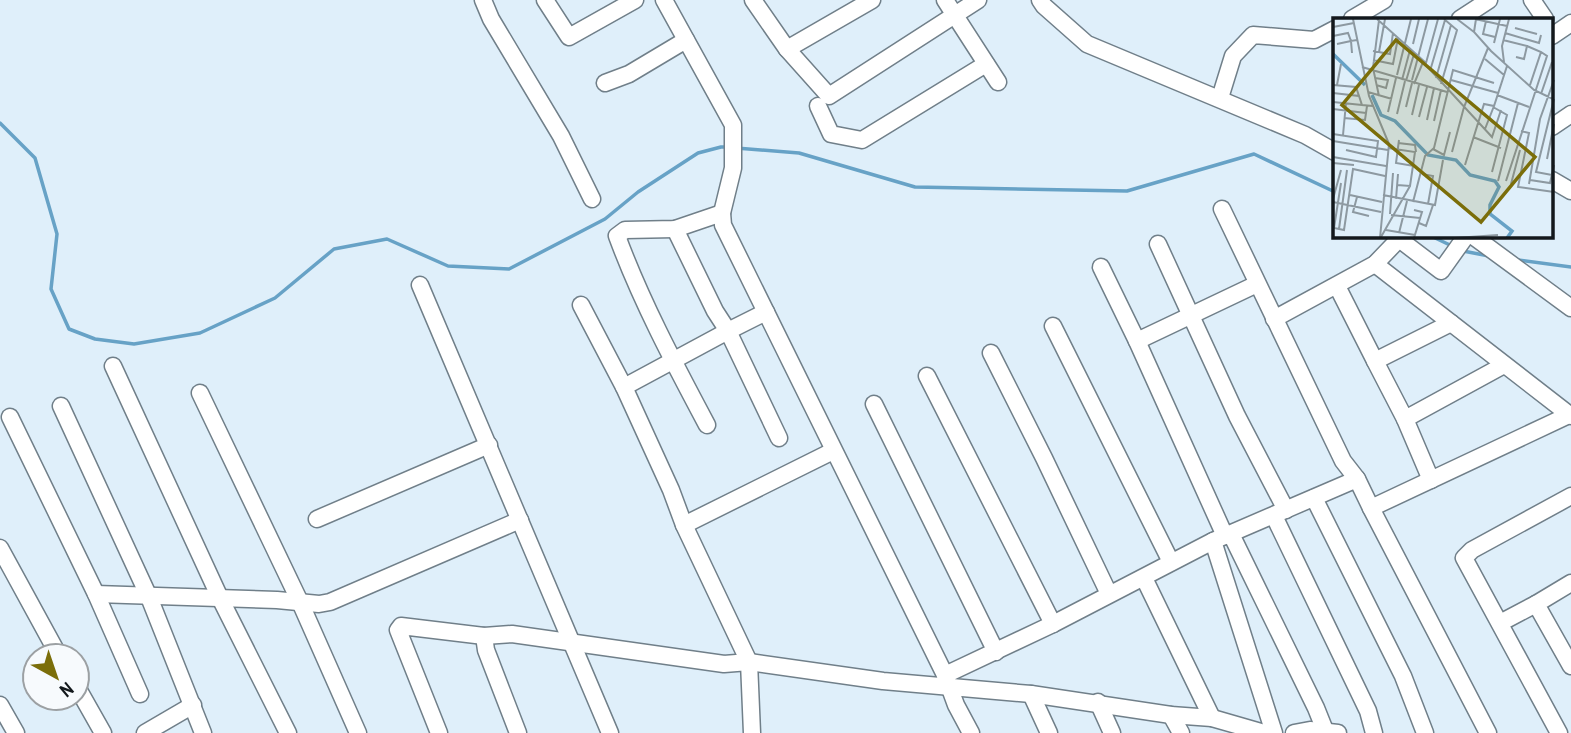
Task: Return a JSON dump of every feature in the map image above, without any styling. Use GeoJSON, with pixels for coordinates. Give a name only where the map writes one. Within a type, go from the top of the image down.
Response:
{"type":"FeatureCollection","features":[{"type":"Feature","properties":{"kind":"street"},"geometry":{"type":"LineString","coordinates":[[545,0],[569,37],[635,0]]}},
{"type":"Feature","properties":{"kind":"street"},"geometry":{"type":"LineString","coordinates":[[664,0],[733,125],[733,168],[722,213],[723,225],[971,733]]}},
{"type":"Feature","properties":{"kind":"street"},"geometry":{"type":"LineString","coordinates":[[788,49],[872,0]]}},
{"type":"Feature","properties":{"kind":"street"},"geometry":{"type":"LineString","coordinates":[[945,0],[998,82]]}},
{"type":"Feature","properties":{"kind":"street"},"geometry":{"type":"LineString","coordinates":[[755,1],[788,49],[829,96],[978,0]]}},
{"type":"Feature","properties":{"kind":"street"},"geometry":{"type":"LineString","coordinates":[[1040,0],[1087,44],[1220,98],[1305,135],[1333,151]]}},
{"type":"Feature","properties":{"kind":"street"},"geometry":{"type":"LineString","coordinates":[[1354,18],[1384,0]]}},
{"type":"Feature","properties":{"kind":"street"},"geometry":{"type":"LineString","coordinates":[[1462,18],[1489,0]]}},
{"type":"Feature","properties":{"kind":"street"},"geometry":{"type":"LineString","coordinates":[[1532,0],[1544,18]]}},
{"type":"Feature","properties":{"kind":"street"},"geometry":{"type":"LineString","coordinates":[[488,2],[491,19],[561,136],[592,199]]}},
{"type":"Feature","properties":{"kind":"street"},"geometry":{"type":"LineString","coordinates":[[1554,32],[1571,23]]}},
{"type":"Feature","properties":{"kind":"street"},"geometry":{"type":"LineString","coordinates":[[1220,98],[1233,56],[1253,35],[1314,40],[1333,30]]}},
{"type":"Feature","properties":{"kind":"street"},"geometry":{"type":"LineString","coordinates":[[605,83],[629,74],[686,40]]}},
{"type":"Feature","properties":{"kind":"street"},"geometry":{"type":"LineString","coordinates":[[818,106],[831,134],[862,140],[986,64]]}},
{"type":"Feature","properties":{"kind":"street"},"geometry":{"type":"LineString","coordinates":[[1554,126],[1571,114]]}},
{"type":"Feature","properties":{"kind":"street"},"geometry":{"type":"LineString","coordinates":[[1554,181],[1571,191]]}},
{"type":"Feature","properties":{"kind":"street"},"geometry":{"type":"LineString","coordinates":[[1222,209],[1343,461],[1357,479],[1488,733]]}},
{"type":"Feature","properties":{"kind":"street"},"geometry":{"type":"LineString","coordinates":[[707,425],[628,266],[617,236],[625,230],[675,229],[722,213]]}},
{"type":"Feature","properties":{"kind":"street"},"geometry":{"type":"LineString","coordinates":[[675,229],[779,438]]}},
{"type":"Feature","properties":{"kind":"street"},"geometry":{"type":"LineString","coordinates":[[1274,319],[1375,264],[1400,238],[1441,271],[1467,238],[1491,250],[1571,308]]}},
{"type":"Feature","properties":{"kind":"street"},"geometry":{"type":"LineString","coordinates":[[1158,244],[1368,711],[1374,733]]}},
{"type":"Feature","properties":{"kind":"street"},"geometry":{"type":"LineString","coordinates":[[1371,508],[1571,415],[1375,264]]}},
{"type":"Feature","properties":{"kind":"street"},"geometry":{"type":"LineString","coordinates":[[1101,267],[1223,537],[1330,733]]}},
{"type":"Feature","properties":{"kind":"street"},"geometry":{"type":"LineString","coordinates":[[1136,341],[1257,284]]}},
{"type":"Feature","properties":{"kind":"street"},"geometry":{"type":"LineString","coordinates":[[421,285],[610,733]]}},
{"type":"Feature","properties":{"kind":"street"},"geometry":{"type":"LineString","coordinates":[[1337,286],[1405,419],[1432,480]]}},
{"type":"Feature","properties":{"kind":"street"},"geometry":{"type":"LineString","coordinates":[[582,305],[624,387],[684,525],[749,663],[752,733]]}},
{"type":"Feature","properties":{"kind":"street"},"geometry":{"type":"LineString","coordinates":[[624,387],[766,312]]}},
{"type":"Feature","properties":{"kind":"street"},"geometry":{"type":"LineString","coordinates":[[1375,361],[1451,323]]}},
{"type":"Feature","properties":{"kind":"street"},"geometry":{"type":"LineString","coordinates":[[1052,326],[1171,562]]}},
{"type":"Feature","properties":{"kind":"street"},"geometry":{"type":"LineString","coordinates":[[991,353],[1109,594]]}},
{"type":"Feature","properties":{"kind":"street"},"geometry":{"type":"LineString","coordinates":[[1405,419],[1504,365]]}},
{"type":"Feature","properties":{"kind":"street"},"geometry":{"type":"LineString","coordinates":[[113,366],[220,598],[288,733]]}},
{"type":"Feature","properties":{"kind":"street"},"geometry":{"type":"LineString","coordinates":[[927,376],[1053,624]]}},
{"type":"Feature","properties":{"kind":"street"},"geometry":{"type":"LineString","coordinates":[[200,393],[300,603],[358,733]]}},
{"type":"Feature","properties":{"kind":"street"},"geometry":{"type":"LineString","coordinates":[[874,404],[996,652]]}},
{"type":"Feature","properties":{"kind":"street"},"geometry":{"type":"LineString","coordinates":[[61,405],[149,597],[203,733]]}},
{"type":"Feature","properties":{"kind":"street"},"geometry":{"type":"LineString","coordinates":[[10,417],[141,694]]}},
{"type":"Feature","properties":{"kind":"street"},"geometry":{"type":"LineString","coordinates":[[317,520],[489,445]]}},
{"type":"Feature","properties":{"kind":"street"},"geometry":{"type":"LineString","coordinates":[[684,525],[834,452]]}},
{"type":"Feature","properties":{"kind":"street"},"geometry":{"type":"LineString","coordinates":[[947,681],[996,652],[1171,562],[1357,479]]}},
{"type":"Feature","properties":{"kind":"street"},"geometry":{"type":"LineString","coordinates":[[1559,733],[1464,558],[1472,550],[1571,496]]}},
{"type":"Feature","properties":{"kind":"street"},"geometry":{"type":"LineString","coordinates":[[1314,498],[1403,676],[1425,733]]}},
{"type":"Feature","properties":{"kind":"street"},"geometry":{"type":"LineString","coordinates":[[96,594],[330,602],[520,520]]}},
{"type":"Feature","properties":{"kind":"street"},"geometry":{"type":"LineString","coordinates":[[1223,537],[1274,733]]}},
{"type":"Feature","properties":{"kind":"street"},"geometry":{"type":"LineString","coordinates":[[0,548],[51,642]]}},
{"type":"Feature","properties":{"kind":"street"},"geometry":{"type":"LineString","coordinates":[[1144,578],[1212,718]]}},
{"type":"Feature","properties":{"kind":"street"},"geometry":{"type":"LineString","coordinates":[[1500,623],[1571,583]]}},
{"type":"Feature","properties":{"kind":"street"},"geometry":{"type":"LineString","coordinates":[[1536,604],[1571,667]]}},
{"type":"Feature","properties":{"kind":"street"},"geometry":{"type":"LineString","coordinates":[[439,733],[398,630],[401,626],[484,636],[512,634],[724,664],[749,663],[883,681],[947,681],[1171,715],[1212,718],[1264,733]]}},
{"type":"Feature","properties":{"kind":"street"},"geometry":{"type":"LineString","coordinates":[[484,636],[486,650],[518,733]]}},
{"type":"Feature","properties":{"kind":"street"},"geometry":{"type":"LineString","coordinates":[[1031,694],[1049,733]]}},
{"type":"Feature","properties":{"kind":"street"},"geometry":{"type":"LineString","coordinates":[[1098,702],[1112,733]]}},
{"type":"Feature","properties":{"kind":"street"},"geometry":{"type":"LineString","coordinates":[[0,705],[16,733]]}},
{"type":"Feature","properties":{"kind":"street"},"geometry":{"type":"LineString","coordinates":[[145,733],[193,705]]}},
{"type":"Feature","properties":{"kind":"street"},"geometry":{"type":"LineString","coordinates":[[91,712],[103,733]]}},
{"type":"Feature","properties":{"kind":"street"},"geometry":{"type":"LineString","coordinates":[[1171,715],[1181,733]]}},
{"type":"Feature","properties":{"kind":"street"},"geometry":{"type":"LineString","coordinates":[[1294,733],[1310,730],[1330,733]]}},
{"type":"Feature","properties":{"kind":"waterway"},"geometry":{"type":"LineString","coordinates":[[0,123],[35,158],[57,234],[51,289],[69,329],[95,339],[134,344],[200,333],[275,298],[334,249],[387,239],[448,266],[509,269],[605,219],[638,192],[698,153],[728,147]]}},
{"type":"Feature","properties":{"kind":"waterway"},"geometry":{"type":"LineString","coordinates":[[736,148],[799,153],[915,187],[1127,191],[1254,154],[1333,191]]}},
{"type":"Feature","properties":{"kind":"waterway"},"geometry":{"type":"LineString","coordinates":[[1435,238],[1452,246]]}},
{"type":"Feature","properties":{"kind":"waterway"},"geometry":{"type":"LineString","coordinates":[[1463,251],[1489,256]]}},
{"type":"Feature","properties":{"kind":"waterway"},"geometry":{"type":"LineString","coordinates":[[1518,260],[1571,267]]}}]}
